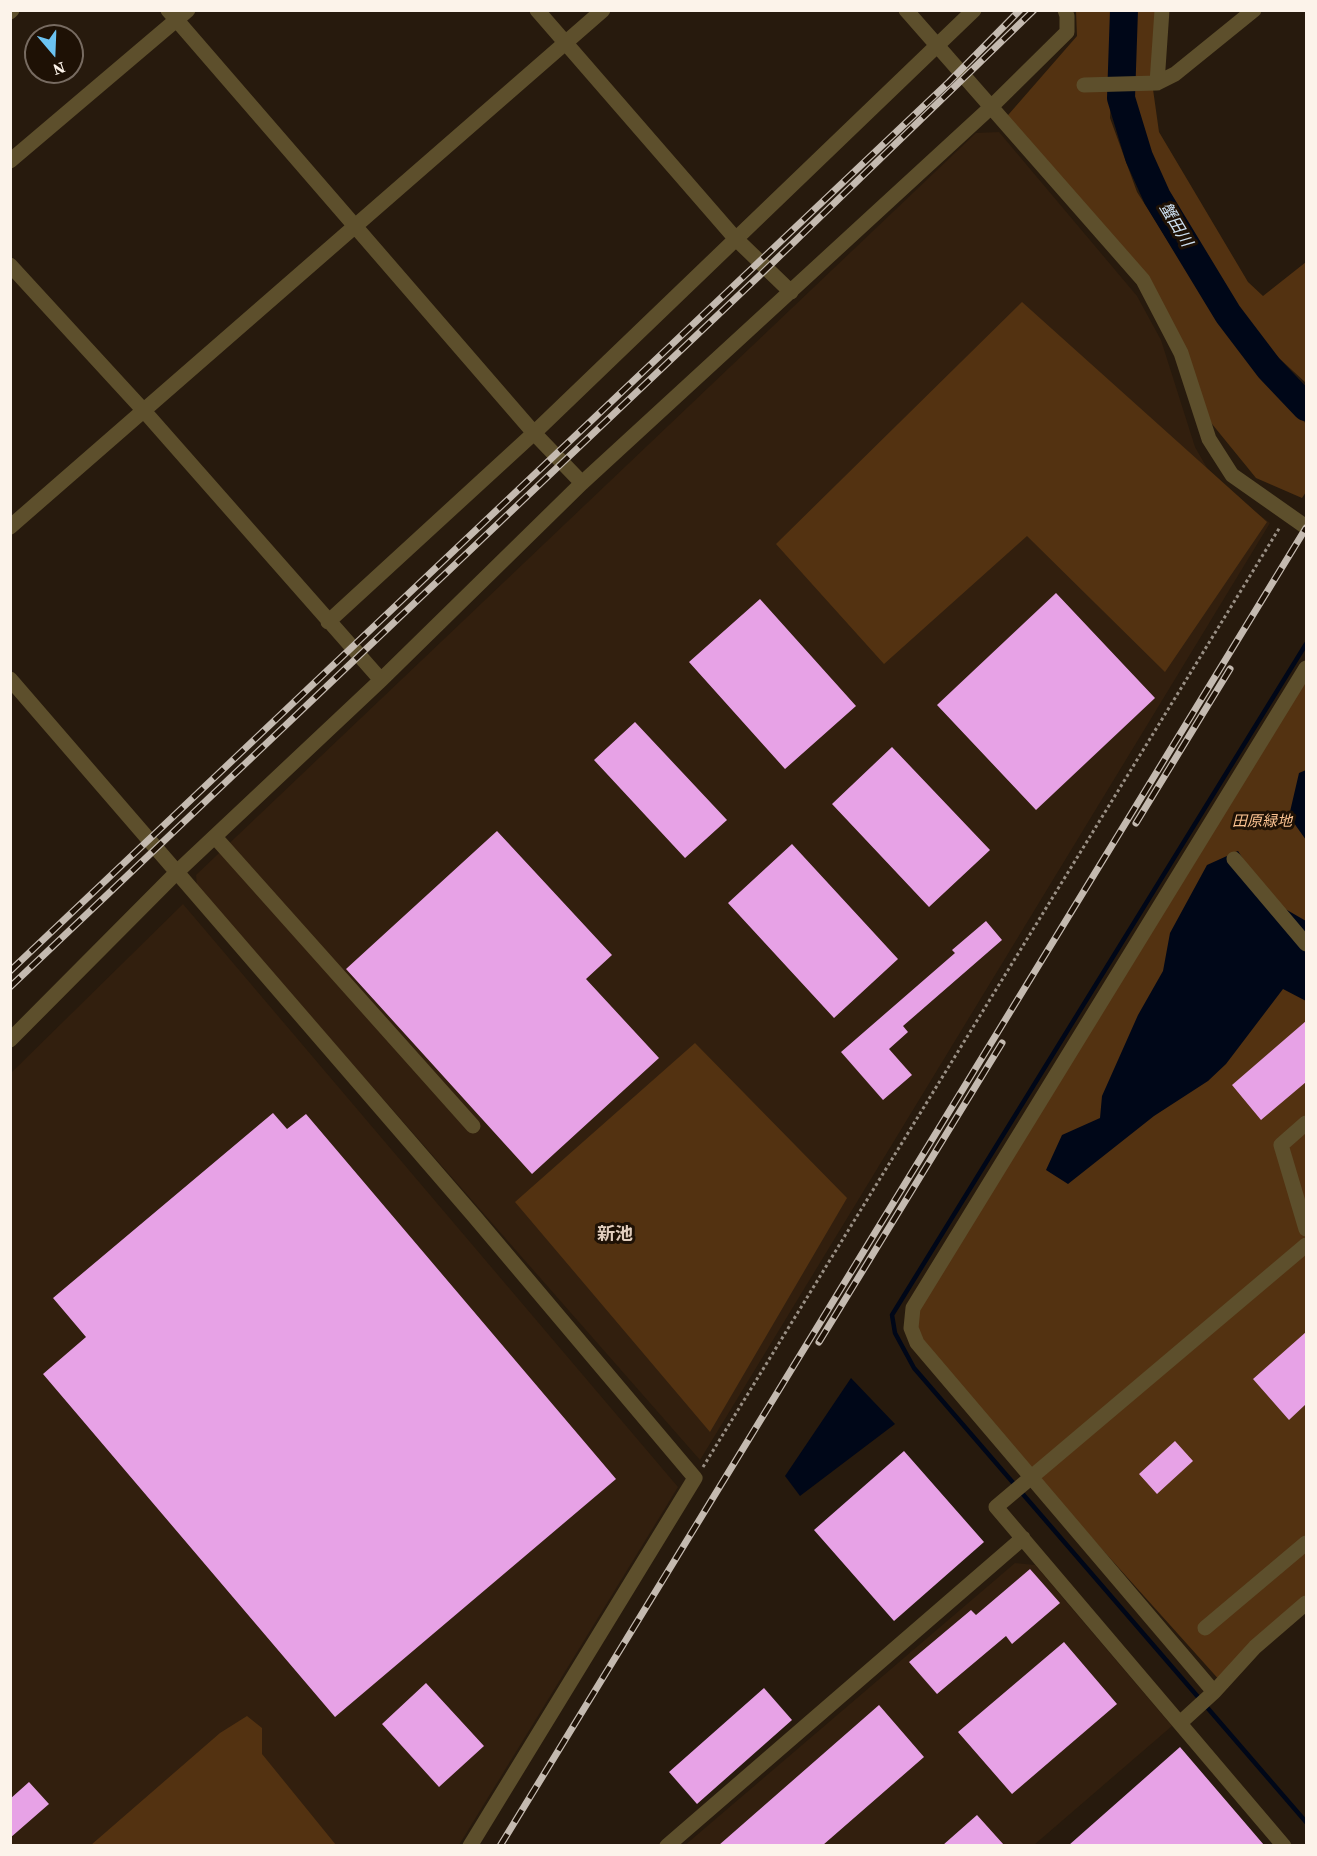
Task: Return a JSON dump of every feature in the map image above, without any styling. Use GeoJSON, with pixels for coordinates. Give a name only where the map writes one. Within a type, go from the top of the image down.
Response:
{"type":"FeatureCollection","features":[{"type":"Feature","properties":{"kind":"street"},"geometry":{"type":"LineString","coordinates":[[10,161],[171,16],[188,10]]}},
{"type":"Feature","properties":{"kind":"street"},"geometry":{"type":"LineString","coordinates":[[537,10],[735,238],[790,292]]}},
{"type":"Feature","properties":{"kind":"street"},"geometry":{"type":"LineString","coordinates":[[10,527],[356,229],[603,10]]}},
{"type":"Feature","properties":{"kind":"street"},"geometry":{"type":"LineString","coordinates":[[906,10],[1143,280],[1181,353],[1209,439],[1232,475],[1306,527]]}},
{"type":"Feature","properties":{"kind":"street"},"geometry":{"type":"LineString","coordinates":[[328,622],[534,433],[735,238],[938,48],[974,10]]}},
{"type":"Feature","properties":{"kind":"street"},"geometry":{"type":"LineString","coordinates":[[10,1041],[178,871],[381,680],[582,483],[990,108],[1067,32],[1068,16],[1065,10]]}},
{"type":"Feature","properties":{"kind":"street"},"geometry":{"type":"LineString","coordinates":[[1153,84],[1162,10]]}},
{"type":"Feature","properties":{"kind":"street"},"geometry":{"type":"LineString","coordinates":[[1084,85],[1153,84],[1175,74],[1254,10]]}},
{"type":"Feature","properties":{"kind":"street"},"geometry":{"type":"LineString","coordinates":[[171,16],[534,433],[582,483]]}},
{"type":"Feature","properties":{"kind":"street"},"geometry":{"type":"LineString","coordinates":[[10,265],[145,412],[381,680]]}},
{"type":"Feature","properties":{"kind":"street"},"geometry":{"type":"LineString","coordinates":[[1214,1692],[917,1343],[911,1328],[913,1308],[1306,668]]}},
{"type":"Feature","properties":{"kind":"street"},"geometry":{"type":"LineString","coordinates":[[10,679],[178,871],[694,1478],[470,1845]]}},
{"type":"Feature","properties":{"kind":"street"},"geometry":{"type":"LineString","coordinates":[[215,837],[473,1126]]}},
{"type":"Feature","properties":{"kind":"street"},"geometry":{"type":"LineString","coordinates":[[1234,859],[1306,944]]}},
{"type":"Feature","properties":{"kind":"street"},"geometry":{"type":"LineString","coordinates":[[1306,1123],[1281,1145],[1306,1229]]}},
{"type":"Feature","properties":{"kind":"street"},"geometry":{"type":"LineString","coordinates":[[1284,1845],[996,1507],[1306,1245]]}},
{"type":"Feature","properties":{"kind":"street"},"geometry":{"type":"LineString","coordinates":[[667,1845],[1023,1538]]}},
{"type":"Feature","properties":{"kind":"street"},"geometry":{"type":"LineString","coordinates":[[1205,1628],[1306,1543]]}},
{"type":"Feature","properties":{"kind":"street"},"geometry":{"type":"LineString","coordinates":[[1180,1723],[1214,1692],[1256,1647],[1306,1603]]}},
{"type":"Feature","properties":{"kind":"path"},"geometry":{"type":"LineString","coordinates":[[694,1478],[712,1455],[1287,514]]}},
{"type":"Feature","properties":{"kind":"shaded area"},"geometry":{"type":"Polygon","coordinates":[[[999,132],[1137,296],[1161,340],[1195,447],[1214,480],[1270,523],[700,1460],[197,887],[196,875],[976,133],[999,132]]]}},
{"type":"Feature","properties":{"kind":"shaded area"},"geometry":{"type":"Polygon","coordinates":[[[183,904],[678,1487],[459,1845],[11,1846],[11,1073],[183,904]]]}},
{"type":"Feature","properties":{"kind":"shaded area"},"geometry":{"type":"Polygon","coordinates":[[[1015,1563],[1035,1565],[1172,1726],[1034,1845],[684,1846],[1015,1563]]]}},
{"type":"Feature","properties":{"kind":"green space"},"geometry":{"type":"Polygon","coordinates":[[[1076,11],[1114,11],[1110,118],[1137,192],[1222,326],[1306,424],[1306,492],[1302,498],[1256,478],[1199,408],[1150,292],[1002,122],[1077,36],[1076,11]]]}},
{"type":"Feature","properties":{"kind":"green space"},"geometry":{"type":"Polygon","coordinates":[[[1133,11],[1156,11],[1151,75],[1159,132],[1248,282],[1263,296],[1306,262],[1306,383],[1254,335],[1163,191],[1136,124],[1130,85],[1133,11]]]}},
{"type":"Feature","properties":{"kind":"green space"},"geometry":{"type":"Polygon","coordinates":[[[1022,302],[1267,522],[1165,672],[1027,536],[884,664],[776,544],[1022,302]]]}},
{"type":"Feature","properties":{"kind":"green space","name":"田原緑地"},"geometry":{"type":"Polygon","coordinates":[[[1306,668],[1306,1609],[1222,1683],[917,1343],[912,1320],[1306,668]]]}},
{"type":"Feature","properties":{"kind":"green space"},"geometry":{"type":"Polygon","coordinates":[[[695,1043],[847,1198],[710,1432],[515,1202],[695,1043]]]}},
{"type":"Feature","properties":{"kind":"green space"},"geometry":{"type":"Polygon","coordinates":[[[247,1716],[262,1728],[262,1754],[336,1845],[91,1845],[220,1733],[247,1716]]]}},
{"type":"Feature","properties":{"kind":"water"},"geometry":{"type":"Polygon","coordinates":[[[1306,770],[1306,840],[1289,816],[1299,773],[1306,770]]]}},
{"type":"Feature","properties":{"kind":"water"},"geometry":{"type":"Polygon","coordinates":[[[1238,851],[1268,899],[1306,921],[1306,1001],[1283,989],[1226,1064],[1208,1081],[1154,1116],[1068,1184],[1046,1170],[1062,1135],[1100,1118],[1102,1096],[1138,1015],[1163,971],[1170,933],[1207,865],[1238,851]]]}},
{"type":"Feature","properties":{"kind":"water"},"geometry":{"type":"Polygon","coordinates":[[[851,1378],[895,1424],[800,1496],[785,1476],[851,1378]]]}},
{"type":"Feature","properties":{"kind":"building"},"geometry":{"type":"Polygon","coordinates":[[[1056,593],[1155,698],[1036,810],[937,705],[1056,593]]]}},
{"type":"Feature","properties":{"kind":"building"},"geometry":{"type":"Polygon","coordinates":[[[760,599],[856,706],[785,769],[689,662],[760,599]]]}},
{"type":"Feature","properties":{"kind":"building"},"geometry":{"type":"Polygon","coordinates":[[[635,722],[727,820],[685,858],[594,760],[635,722]]]}},
{"type":"Feature","properties":{"kind":"building"},"geometry":{"type":"Polygon","coordinates":[[[892,747],[990,850],[929,907],[832,804],[892,747]]]}},
{"type":"Feature","properties":{"kind":"building"},"geometry":{"type":"Polygon","coordinates":[[[497,831],[612,955],[586,979],[659,1058],[532,1174],[346,969],[497,831]]]}},
{"type":"Feature","properties":{"kind":"building"},"geometry":{"type":"Polygon","coordinates":[[[792,844],[898,959],[834,1018],[728,903],[792,844]]]}},
{"type":"Feature","properties":{"kind":"building"},"geometry":{"type":"Polygon","coordinates":[[[986,921],[1002,940],[903,1026],[908,1032],[889,1049],[912,1075],[883,1100],[841,1052],[955,953],[952,950],[986,921]]]}},
{"type":"Feature","properties":{"kind":"building"},"geometry":{"type":"Polygon","coordinates":[[[1306,1021],[1306,1082],[1261,1120],[1232,1085],[1306,1021]]]}},
{"type":"Feature","properties":{"kind":"building"},"geometry":{"type":"Polygon","coordinates":[[[273,1113],[287,1129],[306,1114],[616,1479],[335,1717],[43,1374],[86,1337],[53,1298],[273,1113]]]}},
{"type":"Feature","properties":{"kind":"building"},"geometry":{"type":"Polygon","coordinates":[[[1306,1332],[1306,1404],[1289,1420],[1253,1379],[1306,1332]]]}},
{"type":"Feature","properties":{"kind":"building"},"geometry":{"type":"Polygon","coordinates":[[[1175,1441],[1193,1461],[1157,1494],[1139,1474],[1175,1441]]]}},
{"type":"Feature","properties":{"kind":"building"},"geometry":{"type":"Polygon","coordinates":[[[904,1451],[984,1542],[894,1621],[814,1530],[904,1451]]]}},
{"type":"Feature","properties":{"kind":"building"},"geometry":{"type":"Polygon","coordinates":[[[1030,1569],[1060,1603],[1012,1644],[1006,1636],[937,1694],[909,1662],[971,1610],[976,1615],[1030,1569]]]}},
{"type":"Feature","properties":{"kind":"building"},"geometry":{"type":"Polygon","coordinates":[[[1064,1642],[1117,1704],[1012,1794],[958,1732],[1064,1642]]]}},
{"type":"Feature","properties":{"kind":"building"},"geometry":{"type":"Polygon","coordinates":[[[426,1683],[484,1746],[439,1787],[382,1724],[426,1683]]]}},
{"type":"Feature","properties":{"kind":"building"},"geometry":{"type":"Polygon","coordinates":[[[764,1688],[792,1720],[697,1804],[669,1772],[764,1688]]]}},
{"type":"Feature","properties":{"kind":"building"},"geometry":{"type":"Polygon","coordinates":[[[879,1705],[924,1757],[823,1845],[719,1845],[879,1705]]]}},
{"type":"Feature","properties":{"kind":"building"},"geometry":{"type":"Polygon","coordinates":[[[1180,1747],[1264,1845],[1069,1845],[1180,1747]]]}},
{"type":"Feature","properties":{"kind":"building"},"geometry":{"type":"Polygon","coordinates":[[[29,1782],[49,1804],[10,1838],[10,1799],[29,1782]]]}},
{"type":"Feature","properties":{"kind":"building"},"geometry":{"type":"Polygon","coordinates":[[[977,1815],[1004,1845],[943,1845],[977,1815]]]}},
{"type":"Feature","properties":{"kind":"waterway","name":"蟹田川"},"geometry":{"type":"LineString","coordinates":[[1124,10],[1121,98],[1139,157],[1157,197],[1228,314],[1269,368],[1306,407]]}},
{"type":"Feature","properties":{"kind":"waterway"},"geometry":{"type":"LineString","coordinates":[[1306,644],[892,1315],[895,1333],[914,1368],[1306,1822]]}},
{"type":"Feature","properties":{"kind":"railway"},"geometry":{"type":"LineString","coordinates":[[10,971],[949,82],[1020,10]]}},
{"type":"Feature","properties":{"kind":"railway"},"geometry":{"type":"LineString","coordinates":[[10,987],[759,276],[1034,10]]}},
{"type":"Feature","properties":{"kind":"railway"},"geometry":{"type":"LineString","coordinates":[[500,1846],[1306,528]]}},
{"type":"Feature","properties":{"kind":"railway"},"geometry":{"type":"LineString","coordinates":[[1136,823],[1230,669]]}},
{"type":"Feature","properties":{"kind":"railway"},"geometry":{"type":"LineString","coordinates":[[819,1342],[1002,1043]]}},
{"type":"Feature","properties":{"kind":"district","name":"新池"},"geometry":{"type":"Point","coordinates":[615,1235]}}]}
